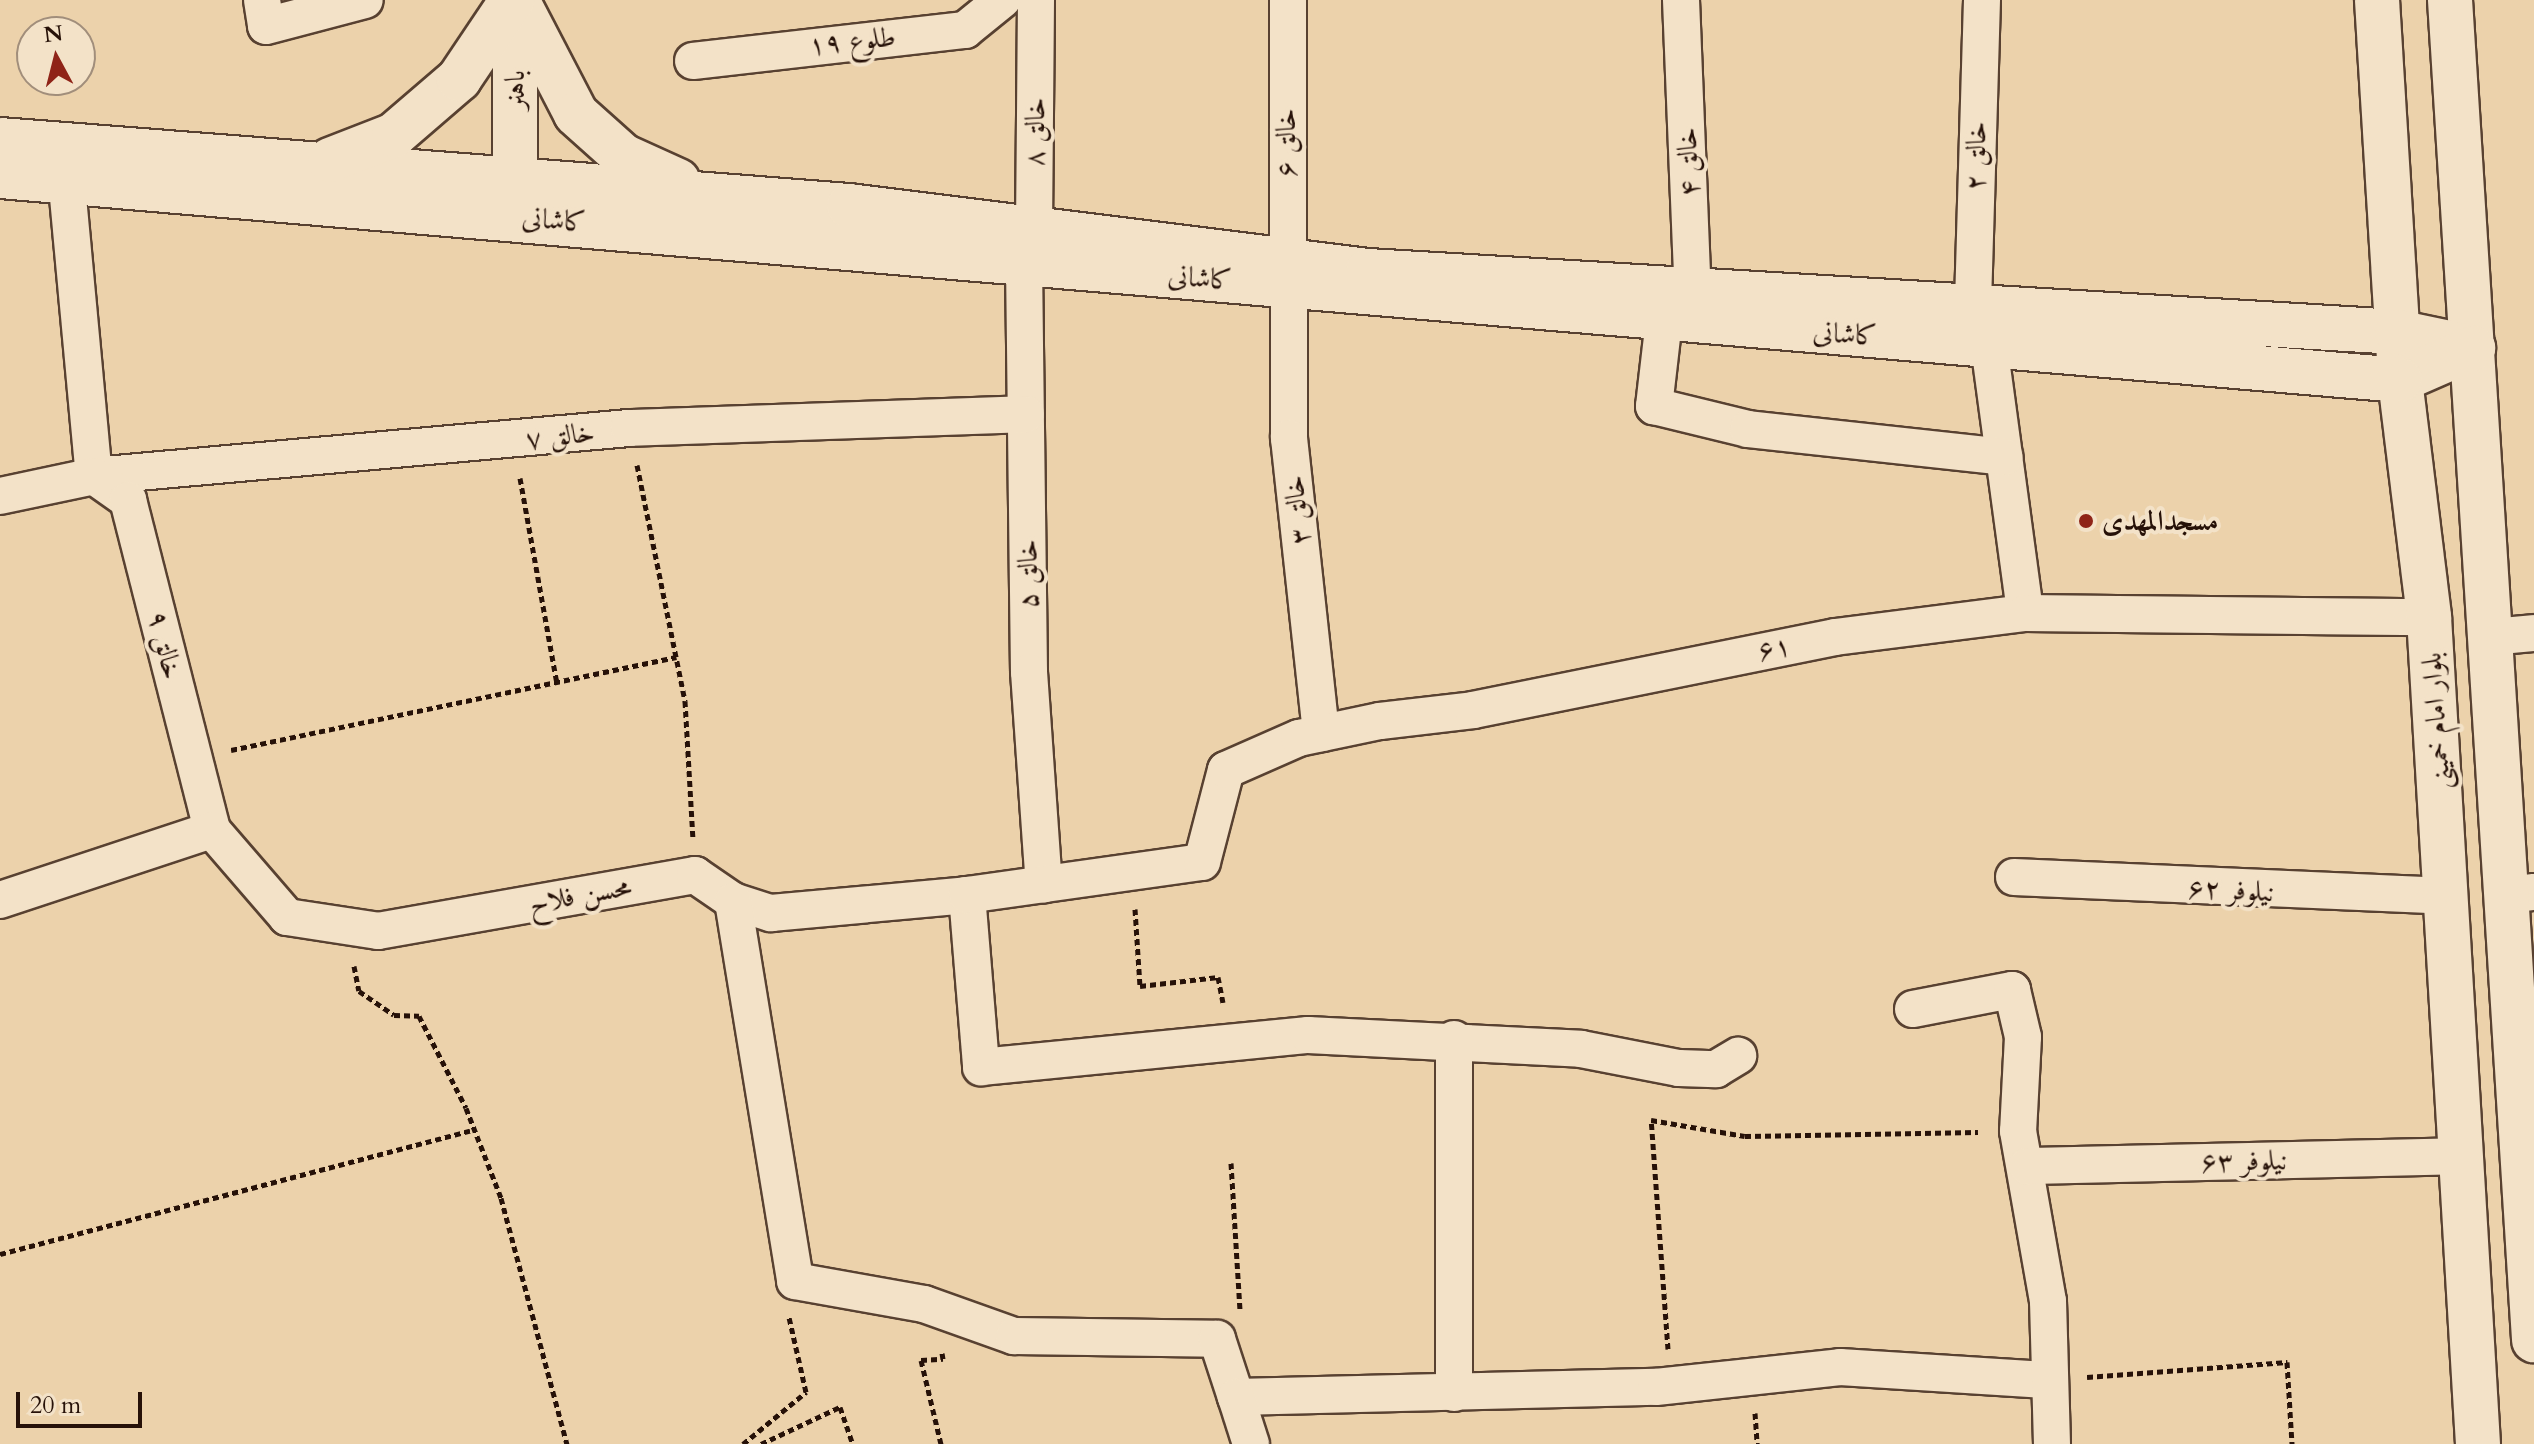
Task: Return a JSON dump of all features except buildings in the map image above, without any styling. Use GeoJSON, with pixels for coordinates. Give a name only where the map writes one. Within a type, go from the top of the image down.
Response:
{"type":"FeatureCollection","features":[{"type":"Feature","properties":{"kind":"street"},"geometry":{"type":"LineString","coordinates":[[264,13],[365,0]]}},
{"type":"Feature","properties":{"kind":"street"},"geometry":{"type":"LineString","coordinates":[[248,195],[394,135],[459,79],[515,0],[576,114],[623,156],[708,195],[752,238]]}},
{"type":"Feature","properties":{"kind":"street","name":"باهنر"},"geometry":{"type":"LineString","coordinates":[[515,0],[515,180]]}},
{"type":"Feature","properties":{"kind":"street","name":"طلوع ۱۹"},"geometry":{"type":"LineString","coordinates":[[693,61],[965,30],[1002,0]]}},
{"type":"Feature","properties":{"kind":"street","name":"خالق ۸"},"geometry":{"type":"LineString","coordinates":[[1029,246],[1036,0]]}},
{"type":"Feature","properties":{"kind":"street","name":"خالق ۶"},"geometry":{"type":"LineString","coordinates":[[1286,274],[1288,0]]}},
{"type":"Feature","properties":{"kind":"street","name":"خالق ۴"},"geometry":{"type":"LineString","coordinates":[[1681,0],[1680,312],[1654,406],[1748,429],[2004,457]]}},
{"type":"Feature","properties":{"kind":"street","name":"خالق ۲"},"geometry":{"type":"LineString","coordinates":[[1982,0],[1981,328],[2004,457],[2025,613]]}},
{"type":"Feature","properties":{"kind":"street","name":"بلوار امام خمینی"},"geometry":{"type":"LineString","coordinates":[[2377,0],[2400,380],[2429,617],[2478,1444]]}},
{"type":"Feature","properties":{"kind":"street"},"geometry":{"type":"LineString","coordinates":[[2450,0],[2491,637],[2521,894],[2534,1340]]}},
{"type":"Feature","properties":{"kind":"street","name":"کاشانی"},"geometry":{"type":"LineString","coordinates":[[0,140],[65,163],[248,195],[752,238],[1029,246]]}},
{"type":"Feature","properties":{"kind":"street"},"geometry":{"type":"LineString","coordinates":[[0,496],[94,476],[65,163]]}},
{"type":"Feature","properties":{"kind":"street","name":"کاشانی"},"geometry":{"type":"LineString","coordinates":[[0,176],[65,163],[320,164],[708,195],[1029,246],[1680,312],[1981,328],[2397,332],[2473,348]]}},
{"type":"Feature","properties":{"kind":"street","name":"خالق ۵"},"geometry":{"type":"LineString","coordinates":[[1029,246],[1026,414],[1029,672],[1044,884]]}},
{"type":"Feature","properties":{"kind":"street","name":"خالق ۳"},"geometry":{"type":"LineString","coordinates":[[1286,274],[1289,438],[1321,733]]}},
{"type":"Feature","properties":{"kind":"street","name":"کاشانی"},"geometry":{"type":"LineString","coordinates":[[1981,328],[2400,380]]}},
{"type":"Feature","properties":{"kind":"street"},"geometry":{"type":"LineString","coordinates":[[2400,380],[2473,348]]}},
{"type":"Feature","properties":{"kind":"street","name":"خالق ۷"},"geometry":{"type":"LineString","coordinates":[[94,476],[513,441],[629,428],[1026,414]]}},
{"type":"Feature","properties":{"kind":"street","name":"خالق ۹"},"geometry":{"type":"LineString","coordinates":[[94,476],[128,500],[212,830]]}},
{"type":"Feature","properties":{"kind":"street","name":"۶۱"},"geometry":{"type":"LineString","coordinates":[[1133,872],[1202,862],[1226,770],[1321,733],[1835,637],[2025,613],[2429,617]]}},
{"type":"Feature","properties":{"kind":"street"},"geometry":{"type":"LineString","coordinates":[[2491,637],[2534,633]]}},
{"type":"Feature","properties":{"kind":"street"},"geometry":{"type":"LineString","coordinates":[[0,900],[212,830]]}},
{"type":"Feature","properties":{"kind":"street","name":"محسن فلاح"},"geometry":{"type":"LineString","coordinates":[[212,830],[287,917],[378,931],[695,875]]}},
{"type":"Feature","properties":{"kind":"street"},"geometry":{"type":"LineString","coordinates":[[695,875],[733,901],[771,913],[967,895],[1133,872]]}},
{"type":"Feature","properties":{"kind":"street","name":"نیلوفر ۶۲"},"geometry":{"type":"LineString","coordinates":[[2014,877],[2447,896]]}},
{"type":"Feature","properties":{"kind":"street"},"geometry":{"type":"LineString","coordinates":[[967,895],[981,1067],[1308,1035],[1454,1039],[1581,1049],[1679,1068],[1716,1069],[1738,1056]]}},
{"type":"Feature","properties":{"kind":"street"},"geometry":{"type":"LineString","coordinates":[[733,901],[795,1281],[939,1311],[1014,1336],[1217,1339],[1251,1444]]}},
{"type":"Feature","properties":{"kind":"street"},"geometry":{"type":"LineString","coordinates":[[1913,1009],[2012,990],[2023,1037],[2018,1131],[2027,1166],[2048,1301],[2046,1380],[2052,1444]]}},
{"type":"Feature","properties":{"kind":"street"},"geometry":{"type":"LineString","coordinates":[[1454,1039],[1454,1393]]}},
{"type":"Feature","properties":{"kind":"street"},"geometry":{"type":"LineString","coordinates":[[2461,1156],[2530,1150]]}},
{"type":"Feature","properties":{"kind":"street","name":"نیلوفر ۶۳"},"geometry":{"type":"LineString","coordinates":[[2027,1166],[2461,1156]]}},
{"type":"Feature","properties":{"kind":"street"},"geometry":{"type":"LineString","coordinates":[[1236,1397],[1670,1386],[1840,1367],[2046,1380]]}},
{"type":"Feature","properties":{"kind":"path"},"geometry":{"type":"LineString","coordinates":[[629,428],[676,657],[695,875]]}},
{"type":"Feature","properties":{"kind":"path"},"geometry":{"type":"LineString","coordinates":[[513,441],[557,683]]}},
{"type":"Feature","properties":{"kind":"path"},"geometry":{"type":"LineString","coordinates":[[193,757],[676,657]]}},
{"type":"Feature","properties":{"kind":"path"},"geometry":{"type":"LineString","coordinates":[[1133,872],[1140,986],[1218,977],[1230,1042]]}},
{"type":"Feature","properties":{"kind":"path"},"geometry":{"type":"LineString","coordinates":[[343,924],[359,991],[394,1015],[419,1016],[501,1198],[567,1444]]}},
{"type":"Feature","properties":{"kind":"path"},"geometry":{"type":"LineString","coordinates":[[1670,1386],[1651,1120],[1745,1136],[2018,1131]]}},
{"type":"Feature","properties":{"kind":"path"},"geometry":{"type":"LineString","coordinates":[[0,1254],[470,1131]]}},
{"type":"Feature","properties":{"kind":"path"},"geometry":{"type":"LineString","coordinates":[[1231,1163],[1241,1319]]}},
{"type":"Feature","properties":{"kind":"path"},"geometry":{"type":"LineString","coordinates":[[743,1444],[806,1392],[788,1313],[795,1281]]}},
{"type":"Feature","properties":{"kind":"path"},"geometry":{"type":"LineString","coordinates":[[939,1311],[943,1359],[921,1360],[941,1444]]}},
{"type":"Feature","properties":{"kind":"path"},"geometry":{"type":"LineString","coordinates":[[2046,1380],[2287,1362],[2292,1444]]}},
{"type":"Feature","properties":{"kind":"path"},"geometry":{"type":"LineString","coordinates":[[761,1444],[840,1407],[853,1444]]}},
{"type":"Feature","properties":{"kind":"place","name":"مسجدالمهدی"},"geometry":{"type":"Point","coordinates":[2086,521]}}]}
